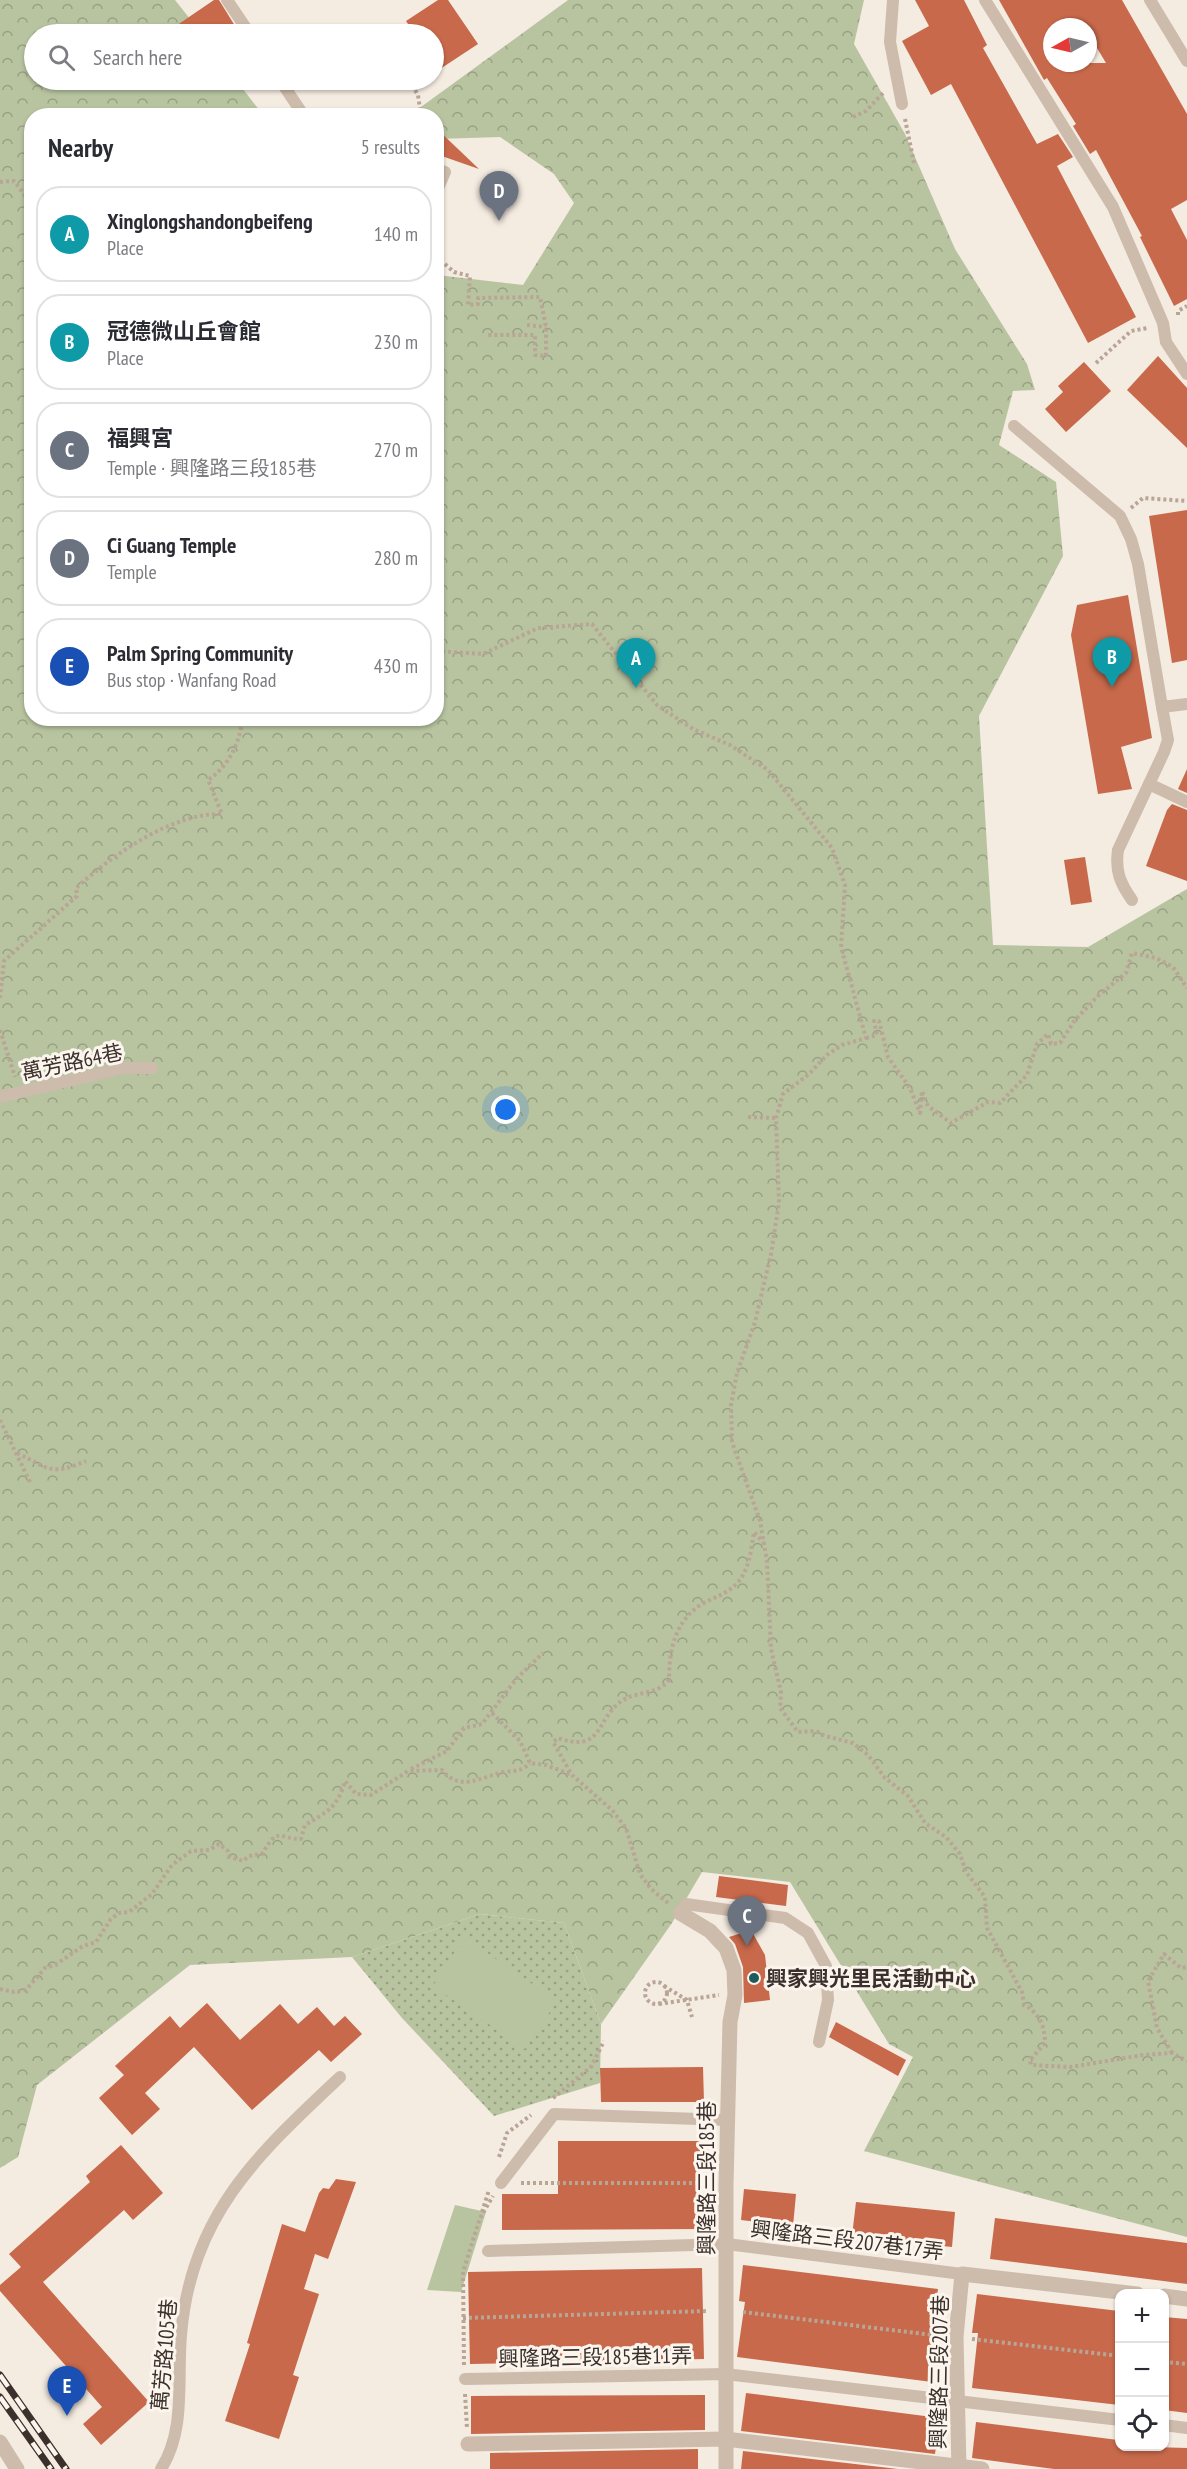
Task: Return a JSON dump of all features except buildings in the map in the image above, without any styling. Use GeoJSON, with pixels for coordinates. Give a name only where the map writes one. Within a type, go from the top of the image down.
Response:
{"type":"FeatureCollection","features":[{"type":"Feature","properties":{"kind":"street","name":"興隆路三段185巷"},"geometry":{"type":"LineString","coordinates":[[680,1913],[710,1931],[726,1948],[734,1970],[735,1995],[730,2022],[728,2120],[726,2469]]}},
{"type":"Feature","properties":{"kind":"street"},"geometry":{"type":"LineString","coordinates":[[962,2274],[1115,2291]]}},
{"type":"Feature","properties":{"kind":"street","name":"興隆路三段207巷"},"geometry":{"type":"LineString","coordinates":[[959,2468],[956,2337],[962,2274]]}},
{"type":"Feature","properties":{"kind":"street"},"geometry":{"type":"LineString","coordinates":[[1169,2297],[1187,2299]]}},
{"type":"Feature","properties":{"kind":"street"},"geometry":{"type":"LineString","coordinates":[[468,2444],[725,2439],[982,2469]]}},
{"type":"Feature","properties":{"kind":"street"},"geometry":{"type":"LineString","coordinates":[[0,2442],[17,2469]]}},
{"type":"Feature","properties":{"kind":"lane"},"geometry":{"type":"LineString","coordinates":[[227,0],[243,24]]}},
{"type":"Feature","properties":{"kind":"lane"},"geometry":{"type":"LineString","coordinates":[[893,0],[890,42],[902,104]]}},
{"type":"Feature","properties":{"kind":"lane"},"geometry":{"type":"LineString","coordinates":[[985,0],[1113,207],[1163,325],[1166,342],[1187,374]]}},
{"type":"Feature","properties":{"kind":"lane"},"geometry":{"type":"LineString","coordinates":[[1150,0],[1187,61]]}},
{"type":"Feature","properties":{"kind":"lane"},"geometry":{"type":"LineString","coordinates":[[287,90],[299,108]]}},
{"type":"Feature","properties":{"kind":"lane"},"geometry":{"type":"LineString","coordinates":[[1014,426],[1120,516],[1131,538],[1138,564],[1168,740],[1118,850],[1116,866],[1120,882],[1132,900]]}},
{"type":"Feature","properties":{"kind":"lane"},"geometry":{"type":"LineString","coordinates":[[1162,708],[1187,704]]}},
{"type":"Feature","properties":{"kind":"lane"},"geometry":{"type":"LineString","coordinates":[[1149,784],[1187,802]]}},
{"type":"Feature","properties":{"kind":"lane","name":"萬芳路64巷"},"geometry":{"type":"LineString","coordinates":[[0,1097],[124,1068],[152,1068]]}},
{"type":"Feature","properties":{"kind":"lane"},"geometry":{"type":"LineString","coordinates":[[680,1913],[686,1904],[784,1918],[808,1933],[826,1966],[828,2000],[819,2042]]}},
{"type":"Feature","properties":{"kind":"lane","name":"萬芳路105巷"},"geometry":{"type":"LineString","coordinates":[[161,2469],[170,2454],[177,2428],[184,2308],[195,2266],[213,2224],[237,2183],[271,2143],[340,2077]]}},
{"type":"Feature","properties":{"kind":"lane"},"geometry":{"type":"LineString","coordinates":[[501,2184],[555,2114],[728,2120]]}},
{"type":"Feature","properties":{"kind":"lane","name":"興隆路三段207巷17弄"},"geometry":{"type":"LineString","coordinates":[[488,2251],[727,2244],[962,2274]]}},
{"type":"Feature","properties":{"kind":"lane","name":"興隆路三段185巷11弄"},"geometry":{"type":"LineString","coordinates":[[465,2379],[725,2374],[1115,2420]]}},
{"type":"Feature","properties":{"kind":"lane"},"geometry":{"type":"LineString","coordinates":[[1169,2426],[1187,2428]]}},
{"type":"Feature","properties":{"kind":"path"},"geometry":{"type":"LineString","coordinates":[[853,117],[873,105],[897,78]]}},
{"type":"Feature","properties":{"kind":"path"},"geometry":{"type":"LineString","coordinates":[[415,90],[420,108]]}},
{"type":"Feature","properties":{"kind":"path"},"geometry":{"type":"LineString","coordinates":[[902,104],[914,163]]}},
{"type":"Feature","properties":{"kind":"path"},"geometry":{"type":"LineString","coordinates":[[0,183],[14,181],[24,194]]}},
{"type":"Feature","properties":{"kind":"path"},"geometry":{"type":"LineString","coordinates":[[444,263],[454,272],[470,276],[468,305],[478,304],[478,298],[540,297],[546,327],[546,356],[535,356],[535,335],[488,335]]}},
{"type":"Feature","properties":{"kind":"path"},"geometry":{"type":"LineString","coordinates":[[1096,363],[1131,331],[1179,324],[1178,311],[1187,306]]}},
{"type":"Feature","properties":{"kind":"path"},"geometry":{"type":"LineString","coordinates":[[527,325],[546,327]]}},
{"type":"Feature","properties":{"kind":"path"},"geometry":{"type":"LineString","coordinates":[[1120,516],[1143,498],[1187,501]]}},
{"type":"Feature","properties":{"kind":"path"},"geometry":{"type":"LineString","coordinates":[[444,652],[483,654],[538,628],[592,624],[657,705],[693,729],[730,745],[768,770],[832,848],[845,885],[841,947],[866,1038]]}},
{"type":"Feature","properties":{"kind":"path"},"geometry":{"type":"LineString","coordinates":[[0,998],[4,961],[77,896],[76,888],[99,867],[141,838],[206,813],[222,813],[208,780],[222,770],[240,738],[242,726]]}},
{"type":"Feature","properties":{"kind":"path"},"geometry":{"type":"LineString","coordinates":[[1172,2053],[1121,2058],[1070,2067],[1031,2065],[1030,2060],[1044,2043],[1045,2028],[1035,2011],[1024,2004],[1022,1992],[987,1928],[986,1897],[966,1872],[960,1854],[946,1837],[925,1823],[908,1796],[885,1778],[868,1755],[853,1743],[825,1736],[816,1731],[798,1732],[780,1708],[781,1692],[771,1649],[764,1543],[760,1521],[732,1442],[731,1405],[736,1373],[755,1322],[771,1254],[779,1203],[776,1118],[783,1094],[809,1074],[827,1055],[843,1045],[877,1035],[874,1021],[879,1021],[888,1057],[910,1088],[920,1113],[922,1091],[928,1106],[951,1123],[988,1102],[1000,1103],[1027,1075],[1037,1044],[1048,1034],[1051,1044],[1060,1042],[1075,1020],[1098,996],[1126,973],[1132,953],[1156,958],[1173,968],[1187,988]]}},
{"type":"Feature","properties":{"kind":"path"},"geometry":{"type":"LineString","coordinates":[[0,1030],[20,1092]]}},
{"type":"Feature","properties":{"kind":"path"},"geometry":{"type":"LineString","coordinates":[[748,1117],[776,1118]]}},
{"type":"Feature","properties":{"kind":"path"},"geometry":{"type":"LineString","coordinates":[[0,1420],[30,1482]]}},
{"type":"Feature","properties":{"kind":"path"},"geometry":{"type":"LineString","coordinates":[[17,1453],[49,1469],[62,1471],[86,1461]]}},
{"type":"Feature","properties":{"kind":"path"},"geometry":{"type":"LineString","coordinates":[[572,1775],[568,1763],[554,1745],[554,1738],[583,1742],[597,1735],[616,1706],[625,1699],[662,1688],[669,1680],[669,1655],[675,1635],[688,1615],[702,1604],[726,1593],[740,1579],[750,1560],[754,1532],[764,1543]]}},
{"type":"Feature","properties":{"kind":"path"},"geometry":{"type":"LineString","coordinates":[[0,1989],[14,1992],[26,1990],[45,1968],[55,1965],[82,1946],[96,1942],[111,1919],[119,1913],[129,1912],[152,1894],[172,1865],[191,1851],[209,1850],[219,1844],[228,1851],[230,1857],[243,1861],[249,1856],[262,1854],[270,1840],[282,1834],[301,1839],[305,1825],[325,1813],[340,1799],[345,1781],[356,1794],[371,1795],[408,1771],[447,1751],[464,1728],[482,1724],[517,1678],[543,1653]]}},
{"type":"Feature","properties":{"kind":"path"},"geometry":{"type":"LineString","coordinates":[[492,1713],[520,1741],[530,1763]]}},
{"type":"Feature","properties":{"kind":"path"},"geometry":{"type":"LineString","coordinates":[[530,1763],[546,1765],[572,1775],[612,1810],[626,1828],[640,1874],[651,1889]]}},
{"type":"Feature","properties":{"kind":"path"},"geometry":{"type":"LineString","coordinates":[[408,1771],[442,1770],[449,1778],[466,1782],[488,1779],[502,1772],[522,1771],[530,1763]]}},
{"type":"Feature","properties":{"kind":"path"},"geometry":{"type":"LineString","coordinates":[[1187,1967],[1181,1968],[1164,1954],[1148,1981],[1156,2028],[1172,2053],[1187,2061]]}},
{"type":"Feature","properties":{"kind":"path"},"geometry":{"type":"LineString","coordinates":[[692,2017],[687,2000],[658,1982],[651,1983],[645,1992],[649,2002],[658,2004],[687,2000],[712,1994],[735,1995]]}},
{"type":"Feature","properties":{"kind":"path"},"geometry":{"type":"LineString","coordinates":[[658,2004],[667,1996],[664,1986]]}},
{"type":"Feature","properties":{"kind":"path"},"geometry":{"type":"LineString","coordinates":[[468,2444],[463,2272],[480,2218],[501,2184],[716,2183]]}},
{"type":"Feature","properties":{"kind":"path"},"geometry":{"type":"LineString","coordinates":[[463,2318],[727,2310],[1115,2356]]}},
{"type":"Feature","properties":{"kind":"path"},"geometry":{"type":"LineString","coordinates":[[1169,2362],[1187,2364]]}},
{"type":"Feature","properties":{"kind":"green space"},"geometry":{"type":"Polygon","coordinates":[[[0,0],[175,0],[194,24],[24,24],[24,90],[244,90],[258,108],[24,108],[24,726],[444,726],[444,276],[523,285],[574,203],[554,174],[500,137],[444,139],[444,108],[420,108],[568,0],[864,0],[854,44],[905,134],[955,249],[1027,364],[1035,390],[1013,391],[999,445],[1056,482],[1063,556],[979,716],[993,945],[1088,947],[1187,889],[1187,2237],[864,2151],[913,2057],[889,2044],[790,1882],[702,1872],[672,1923],[601,2024],[564,1923],[480,1914],[352,1957],[190,1965],[37,2085],[18,2157],[0,2168],[0,0]]]}},
{"type":"Feature","properties":{"kind":"green space"},"geometry":{"type":"Polygon","coordinates":[[[480,1914],[564,1923],[601,2024],[600,2083],[494,2116],[402,2018],[352,1957],[480,1914]]]}},
{"type":"Feature","properties":{"kind":"green space"},"geometry":{"type":"Polygon","coordinates":[[[464,1937],[557,2001],[525,2049],[433,1986],[464,1937]]]}},
{"type":"Feature","properties":{"kind":"green space"},"geometry":{"type":"Polygon","coordinates":[[[455,2205],[486,2212],[461,2292],[427,2290],[455,2205]]]}},
{"type":"Feature","properties":{"kind":"railway"},"geometry":{"type":"LineString","coordinates":[[0,2375],[66,2469]]}},
{"type":"Feature","properties":{"kind":"railway"},"geometry":{"type":"LineString","coordinates":[[0,2397],[51,2469]]}},
{"type":"Feature","properties":{"kind":"place","name":"Ci Guang Temple"},"geometry":{"type":"Point","coordinates":[499,221]}},
{"type":"Feature","properties":{"kind":"place","name":"冠德微山丘會館"},"geometry":{"type":"Point","coordinates":[1112,687]}},
{"type":"Feature","properties":{"kind":"place","name":"Xinglongshandongbeifeng"},"geometry":{"type":"Point","coordinates":[636,688]}},
{"type":"Feature","properties":{"kind":"place","name":"福興宮"},"geometry":{"type":"Point","coordinates":[747,1946]}},
{"type":"Feature","properties":{"kind":"place","name":"興家興光里民活動中心"},"geometry":{"type":"Point","coordinates":[754,1978]}},
{"type":"Feature","properties":{"kind":"place","name":"Palm Spring Community"},"geometry":{"type":"Point","coordinates":[67,2416]}}]}
